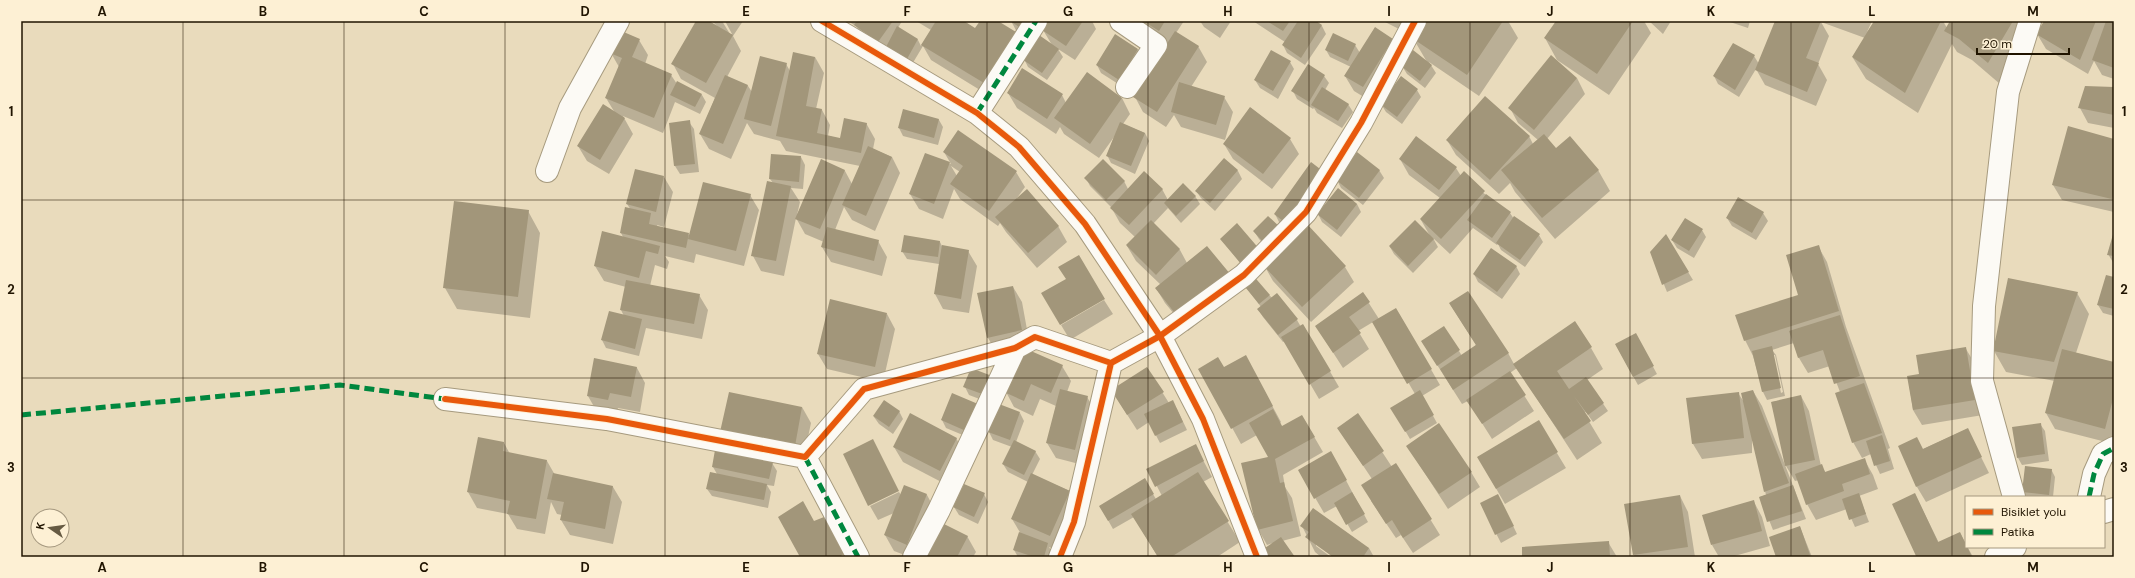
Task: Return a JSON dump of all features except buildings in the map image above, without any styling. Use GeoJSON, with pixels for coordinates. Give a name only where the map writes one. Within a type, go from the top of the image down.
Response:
{"type":"FeatureCollection","features":[{"type":"Feature","properties":{"kind":"street"},"geometry":{"type":"LineString","coordinates":[[547,171],[570,108],[618,21]]}},
{"type":"Feature","properties":{"kind":"street"},"geometry":{"type":"LineString","coordinates":[[822,21],[977,114],[1020,147],[1085,224],[1160,336],[1203,419],[1257,557]]}},
{"type":"Feature","properties":{"kind":"street"},"geometry":{"type":"LineString","coordinates":[[977,114],[1036,21]]}},
{"type":"Feature","properties":{"kind":"street"},"geometry":{"type":"LineString","coordinates":[[1121,21],[1156,45],[1127,88]]}},
{"type":"Feature","properties":{"kind":"street"},"geometry":{"type":"LineString","coordinates":[[1060,557],[1074,522],[1111,363],[1160,336],[1244,275],[1306,212],[1361,123],[1415,21]]}},
{"type":"Feature","properties":{"kind":"street"},"geometry":{"type":"LineString","coordinates":[[2014,496],[1982,381],[1984,306],[2008,92],[2030,21]]}},
{"type":"Feature","properties":{"kind":"street"},"geometry":{"type":"LineString","coordinates":[[805,456],[864,389],[1015,348],[1035,336],[1111,363]]}},
{"type":"Feature","properties":{"kind":"street"},"geometry":{"type":"LineString","coordinates":[[914,557],[939,510],[1015,348]]}},
{"type":"Feature","properties":{"kind":"street"},"geometry":{"type":"LineString","coordinates":[[445,399],[607,419],[805,456]]}},
{"type":"Feature","properties":{"kind":"street"},"geometry":{"type":"LineString","coordinates":[[2089,496],[2094,474],[2103,454],[2114,448]]}},
{"type":"Feature","properties":{"kind":"street"},"geometry":{"type":"LineString","coordinates":[[805,456],[856,556]]}},
{"type":"Feature","properties":{"kind":"street"},"geometry":{"type":"LineString","coordinates":[[1996,557],[2013,548]]}},
{"type":"Feature","properties":{"kind":"marked path"},"geometry":{"type":"LineString","coordinates":[[977,113],[1036,21]]}},
{"type":"Feature","properties":{"kind":"marked path"},"geometry":{"type":"LineString","coordinates":[[21,415],[340,385],[445,399]]}},
{"type":"Feature","properties":{"kind":"marked path"},"geometry":{"type":"LineString","coordinates":[[2089,496],[2094,474],[2103,454],[2114,448]]}},
{"type":"Feature","properties":{"kind":"marked path"},"geometry":{"type":"LineString","coordinates":[[805,457],[858,557]]}},
{"type":"Feature","properties":{"kind":"cycle path"},"geometry":{"type":"LineString","coordinates":[[822,21],[977,113],[1019,147],[1085,224],[1160,336],[1203,419],[1257,557]]}},
{"type":"Feature","properties":{"kind":"cycle path"},"geometry":{"type":"LineString","coordinates":[[1060,557],[1074,522],[1111,363],[1160,336],[1244,275],[1306,212],[1361,123],[1415,21]]}},
{"type":"Feature","properties":{"kind":"cycle path"},"geometry":{"type":"LineString","coordinates":[[445,399],[607,419],[805,457],[864,389],[1015,348],[1035,337],[1111,363]]}}]}
